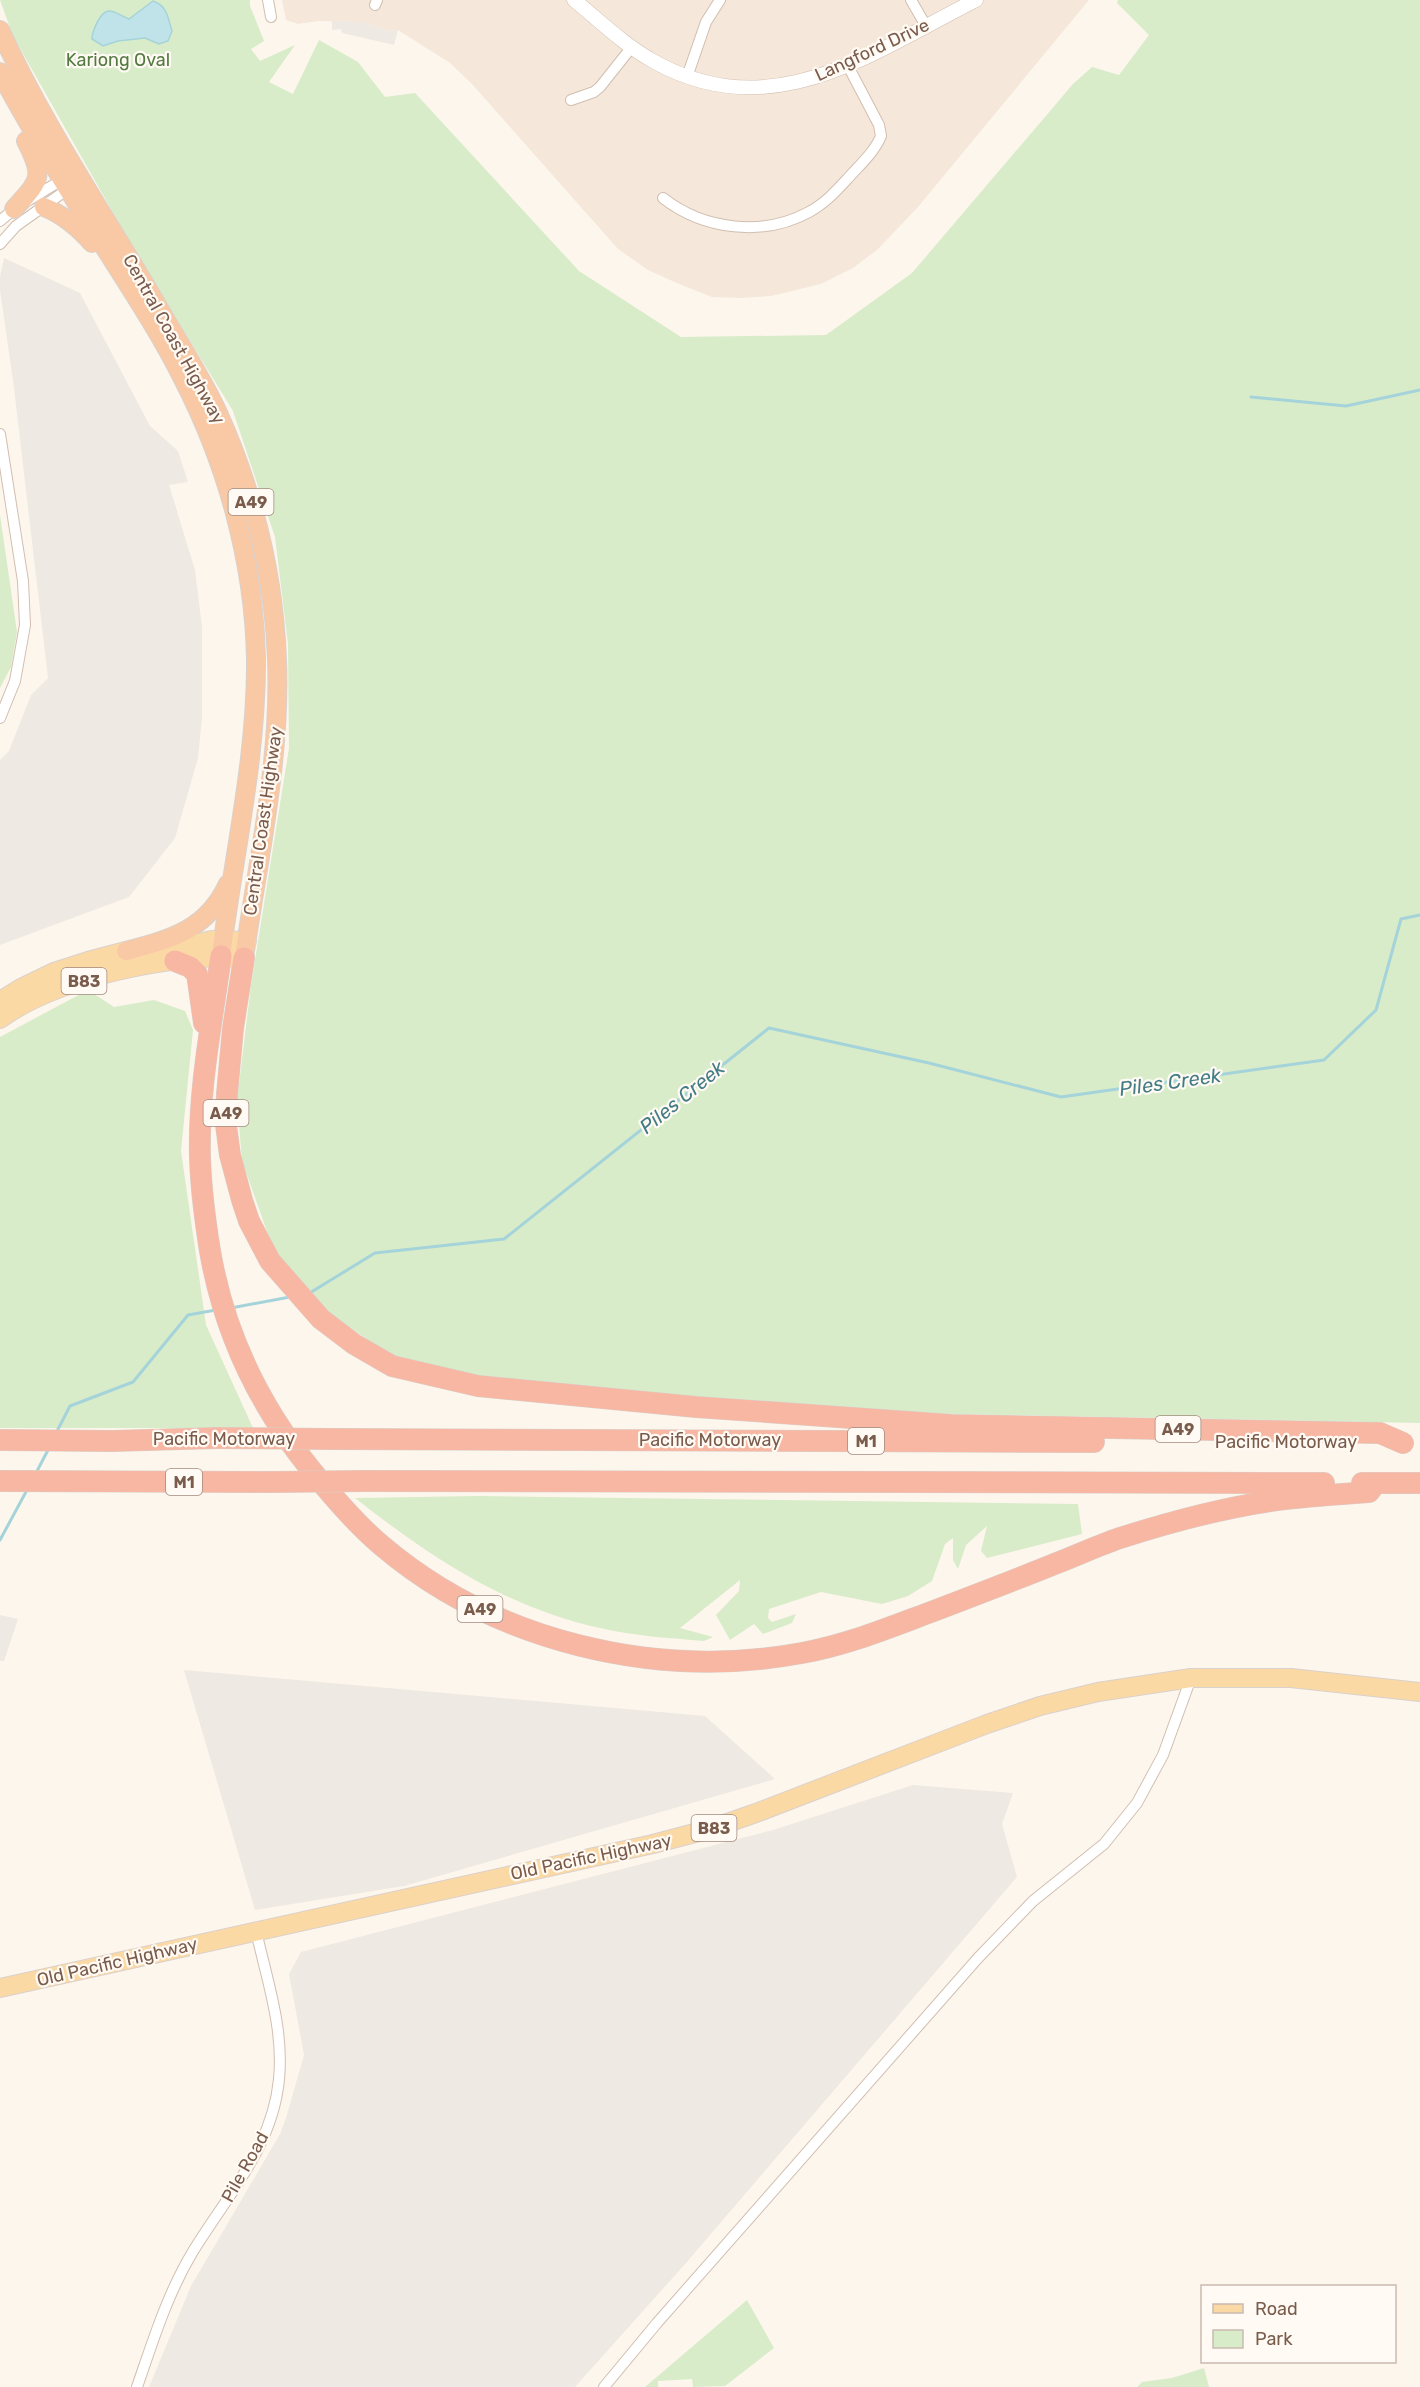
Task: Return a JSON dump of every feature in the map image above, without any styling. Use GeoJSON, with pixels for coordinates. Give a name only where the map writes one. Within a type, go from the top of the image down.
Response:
{"type":"FeatureCollection","features":[{"type":"Feature","properties":{"kind":"highway","name":"Central Coast Highway"},"geometry":{"type":"LineString","coordinates":[[0,30],[72,180],[183,379],[215,449],[239,532],[249,584],[256,657],[255,711],[251,756],[222,948]]}},
{"type":"Feature","properties":{"kind":"highway","name":"Central Coast Highway"},"geometry":{"type":"LineString","coordinates":[[0,73],[30,127],[72,180],[210,397],[244,481],[263,550],[275,622],[278,712],[271,784],[245,950]]}},
{"type":"Feature","properties":{"kind":"highway"},"geometry":{"type":"LineString","coordinates":[[0,73],[11,111],[36,160],[38,169],[34,186],[10,219]]}},
{"type":"Feature","properties":{"kind":"highway"},"geometry":{"type":"LineString","coordinates":[[44,207],[61,214],[83,232],[126,294],[144,311]]}},
{"type":"Feature","properties":{"kind":"highway"},"geometry":{"type":"LineString","coordinates":[[126,951],[171,939],[192,928],[203,919],[223,895],[236,862]]}},
{"type":"Feature","properties":{"kind":"highway","name":"A49"},"geometry":{"type":"LineString","coordinates":[[222,948],[206,1059],[200,1157],[211,1253],[219,1289],[246,1370],[270,1413],[296,1451],[338,1503],[387,1549],[446,1590],[509,1623],[557,1640],[656,1660],[742,1661],[805,1653],[859,1640],[1117,1539],[1202,1515],[1282,1499],[1369,1492],[1376,1483]]}},
{"type":"Feature","properties":{"kind":"highway","name":"A49"},"geometry":{"type":"LineString","coordinates":[[245,950],[226,1094],[226,1125],[230,1155],[249,1221],[270,1261],[321,1319],[354,1344],[392,1366],[478,1386],[696,1407],[889,1422],[1380,1433],[1411,1443]]}},
{"type":"Feature","properties":{"kind":"highway"},"geometry":{"type":"LineString","coordinates":[[175,961],[197,974],[203,1010],[206,1059]]}},
{"type":"Feature","properties":{"kind":"highway","name":"Pacific Motorway"},"geometry":{"type":"LineString","coordinates":[[0,1440],[112,1441],[217,1438],[1411,1443]]}},
{"type":"Feature","properties":{"kind":"highway","name":"M1"},"geometry":{"type":"LineString","coordinates":[[0,1481],[1420,1483]]}},
{"type":"Feature","properties":{"kind":"main road","name":"B83"},"geometry":{"type":"LineString","coordinates":[[0,1001],[54,972],[126,951],[150,954],[222,948],[245,950]]}},
{"type":"Feature","properties":{"kind":"main road","name":"B83"},"geometry":{"type":"LineString","coordinates":[[0,1019],[10,1011],[61,988],[222,948]]}},
{"type":"Feature","properties":{"kind":"main road","name":"Old Pacific Highway"},"geometry":{"type":"LineString","coordinates":[[0,1988],[653,1844],[710,1829],[987,1724],[1040,1706],[1098,1692],[1191,1678],[1291,1677],[1420,1692]]}},
{"type":"Feature","properties":{"kind":"street"},"geometry":{"type":"LineString","coordinates":[[268,0],[271,17]]}},
{"type":"Feature","properties":{"kind":"street","name":"Langford Drive"},"geometry":{"type":"LineString","coordinates":[[574,0],[631,48],[664,67],[687,77],[727,86],[768,87],[810,80],[848,66],[976,0]]}},
{"type":"Feature","properties":{"kind":"street"},"geometry":{"type":"LineString","coordinates":[[687,77],[706,22],[720,0]]}},
{"type":"Feature","properties":{"kind":"street"},"geometry":{"type":"LineString","coordinates":[[911,0],[926,26]]}},
{"type":"Feature","properties":{"kind":"street"},"geometry":{"type":"LineString","coordinates":[[571,100],[594,92],[600,87],[631,48]]}},
{"type":"Feature","properties":{"kind":"street"},"geometry":{"type":"LineString","coordinates":[[663,198],[677,209],[715,224],[739,228],[782,224],[811,211],[831,197],[875,148],[881,136],[879,125],[848,66]]}},
{"type":"Feature","properties":{"kind":"street"},"geometry":{"type":"LineString","coordinates":[[0,244],[10,219],[44,207],[72,180]]}},
{"type":"Feature","properties":{"kind":"street"},"geometry":{"type":"LineString","coordinates":[[0,237],[10,219],[72,180]]}},
{"type":"Feature","properties":{"kind":"street"},"geometry":{"type":"LineString","coordinates":[[0,434],[23,581],[25,625],[15,681],[0,718]]}},
{"type":"Feature","properties":{"kind":"street"},"geometry":{"type":"LineString","coordinates":[[604,2387],[657,2323],[978,1958],[1033,1901],[1104,1844],[1137,1803],[1163,1755],[1191,1678]]}},
{"type":"Feature","properties":{"kind":"street","name":"Pile Road"},"geometry":{"type":"LineString","coordinates":[[136,2387],[172,2291],[193,2252],[254,2159],[266,2132],[276,2099],[280,2068],[279,2037],[256,1931]]}},
{"type":"Feature","properties":{"kind":"shaded area"},"geometry":{"type":"Polygon","coordinates":[[[282,0],[1089,0],[918,207],[877,250],[853,268],[821,284],[771,296],[741,298],[712,297],[679,284],[648,270],[618,249],[472,84],[450,63],[398,30],[388,31],[362,22],[318,21],[298,24],[286,20],[282,0]]]}},
{"type":"Feature","properties":{"kind":"shaded area"},"geometry":{"type":"Polygon","coordinates":[[[332,21],[362,22],[388,31],[398,30],[394,45],[342,33],[341,29],[332,30],[332,21]]]}},
{"type":"Feature","properties":{"kind":"shaded area"},"geometry":{"type":"Polygon","coordinates":[[[4,258],[80,293],[150,426],[178,451],[188,482],[169,485],[195,570],[202,627],[202,718],[198,758],[175,838],[129,897],[0,945],[0,760],[9,751],[31,695],[48,678],[14,388],[0,290],[4,258]]]}},
{"type":"Feature","properties":{"kind":"shaded area"},"geometry":{"type":"Polygon","coordinates":[[[0,1615],[18,1619],[4,1661],[0,1661],[0,1615]]]}},
{"type":"Feature","properties":{"kind":"shaded area"},"geometry":{"type":"Polygon","coordinates":[[[184,1670],[705,1716],[775,1779],[404,1886],[255,1910],[184,1670]]]}},
{"type":"Feature","properties":{"kind":"shaded area"},"geometry":{"type":"Polygon","coordinates":[[[913,1785],[1013,1793],[1002,1824],[1017,1877],[686,2263],[575,2387],[149,2387],[191,2286],[280,2134],[286,2118],[304,2055],[289,1974],[301,1952],[773,1830],[913,1785]]]}},
{"type":"Feature","properties":{"kind":"green space","name":"Kariong Oval"},"geometry":{"type":"Polygon","coordinates":[[[0,0],[250,0],[250,6],[264,41],[251,49],[260,61],[295,45],[269,82],[293,94],[319,40],[358,62],[385,97],[415,93],[579,271],[681,337],[826,335],[912,273],[1073,84],[1092,67],[1119,75],[1149,35],[1117,3],[1118,0],[1420,0],[1420,1423],[854,1412],[482,1380],[394,1357],[327,1312],[275,1254],[242,1161],[237,1101],[251,985],[289,748],[288,644],[275,537],[233,411],[132,246],[13,36],[0,0]]]}},
{"type":"Feature","properties":{"kind":"green space"},"geometry":{"type":"Polygon","coordinates":[[[0,515],[17,632],[11,667],[0,688],[0,515]]]}},
{"type":"Feature","properties":{"kind":"green space"},"geometry":{"type":"Polygon","coordinates":[[[88,990],[114,1007],[154,1000],[185,1011],[193,1030],[181,1151],[206,1325],[253,1428],[0,1428],[0,1037],[88,990]]]}},
{"type":"Feature","properties":{"kind":"green space"},"geometry":{"type":"Polygon","coordinates":[[[479,1496],[1078,1504],[1082,1534],[987,1558],[981,1551],[987,1526],[966,1545],[958,1569],[953,1560],[953,1538],[945,1544],[932,1581],[908,1596],[882,1604],[821,1592],[769,1609],[768,1618],[772,1622],[796,1614],[792,1623],[763,1634],[754,1624],[730,1640],[716,1615],[739,1591],[740,1580],[680,1628],[713,1637],[704,1641],[613,1631],[565,1619],[532,1607],[440,1560],[355,1498],[479,1496]]]}},
{"type":"Feature","properties":{"kind":"green space"},"geometry":{"type":"Polygon","coordinates":[[[747,2300],[774,2348],[725,2386],[693,2387],[692,2379],[658,2381],[658,2387],[645,2387],[747,2300]]]}},
{"type":"Feature","properties":{"kind":"green space"},"geometry":{"type":"Polygon","coordinates":[[[1204,2368],[1209,2387],[1137,2387],[1142,2382],[1172,2378],[1204,2368]]]}},
{"type":"Feature","properties":{"kind":"water"},"geometry":{"type":"Polygon","coordinates":[[[153,1],[162,6],[167,13],[172,31],[168,41],[159,44],[145,38],[118,41],[103,46],[92,39],[97,22],[106,12],[114,12],[129,19],[153,1]]]}},
{"type":"Feature","properties":{"kind":"waterway"},"geometry":{"type":"LineString","coordinates":[[1251,397],[1346,406],[1420,390]]}},
{"type":"Feature","properties":{"kind":"waterway","name":"Piles Creek"},"geometry":{"type":"LineString","coordinates":[[308,1294],[375,1253],[504,1239],[769,1028],[929,1063],[1061,1097],[1324,1060],[1376,1010],[1401,919],[1420,915]]}},
{"type":"Feature","properties":{"kind":"waterway","name":"Piles Creek"},"geometry":{"type":"LineString","coordinates":[[231,1308],[290,1297]]}},
{"type":"Feature","properties":{"kind":"waterway","name":"Piles Creek"},"geometry":{"type":"LineString","coordinates":[[56,1433],[70,1406],[133,1382],[188,1315],[216,1310]]}},
{"type":"Feature","properties":{"kind":"waterway","name":"Piles Creek"},"geometry":{"type":"LineString","coordinates":[[36,1473],[48,1450]]}},
{"type":"Feature","properties":{"kind":"waterway","name":"Piles Creek"},"geometry":{"type":"LineString","coordinates":[[0,1540],[27,1490]]}}]}
